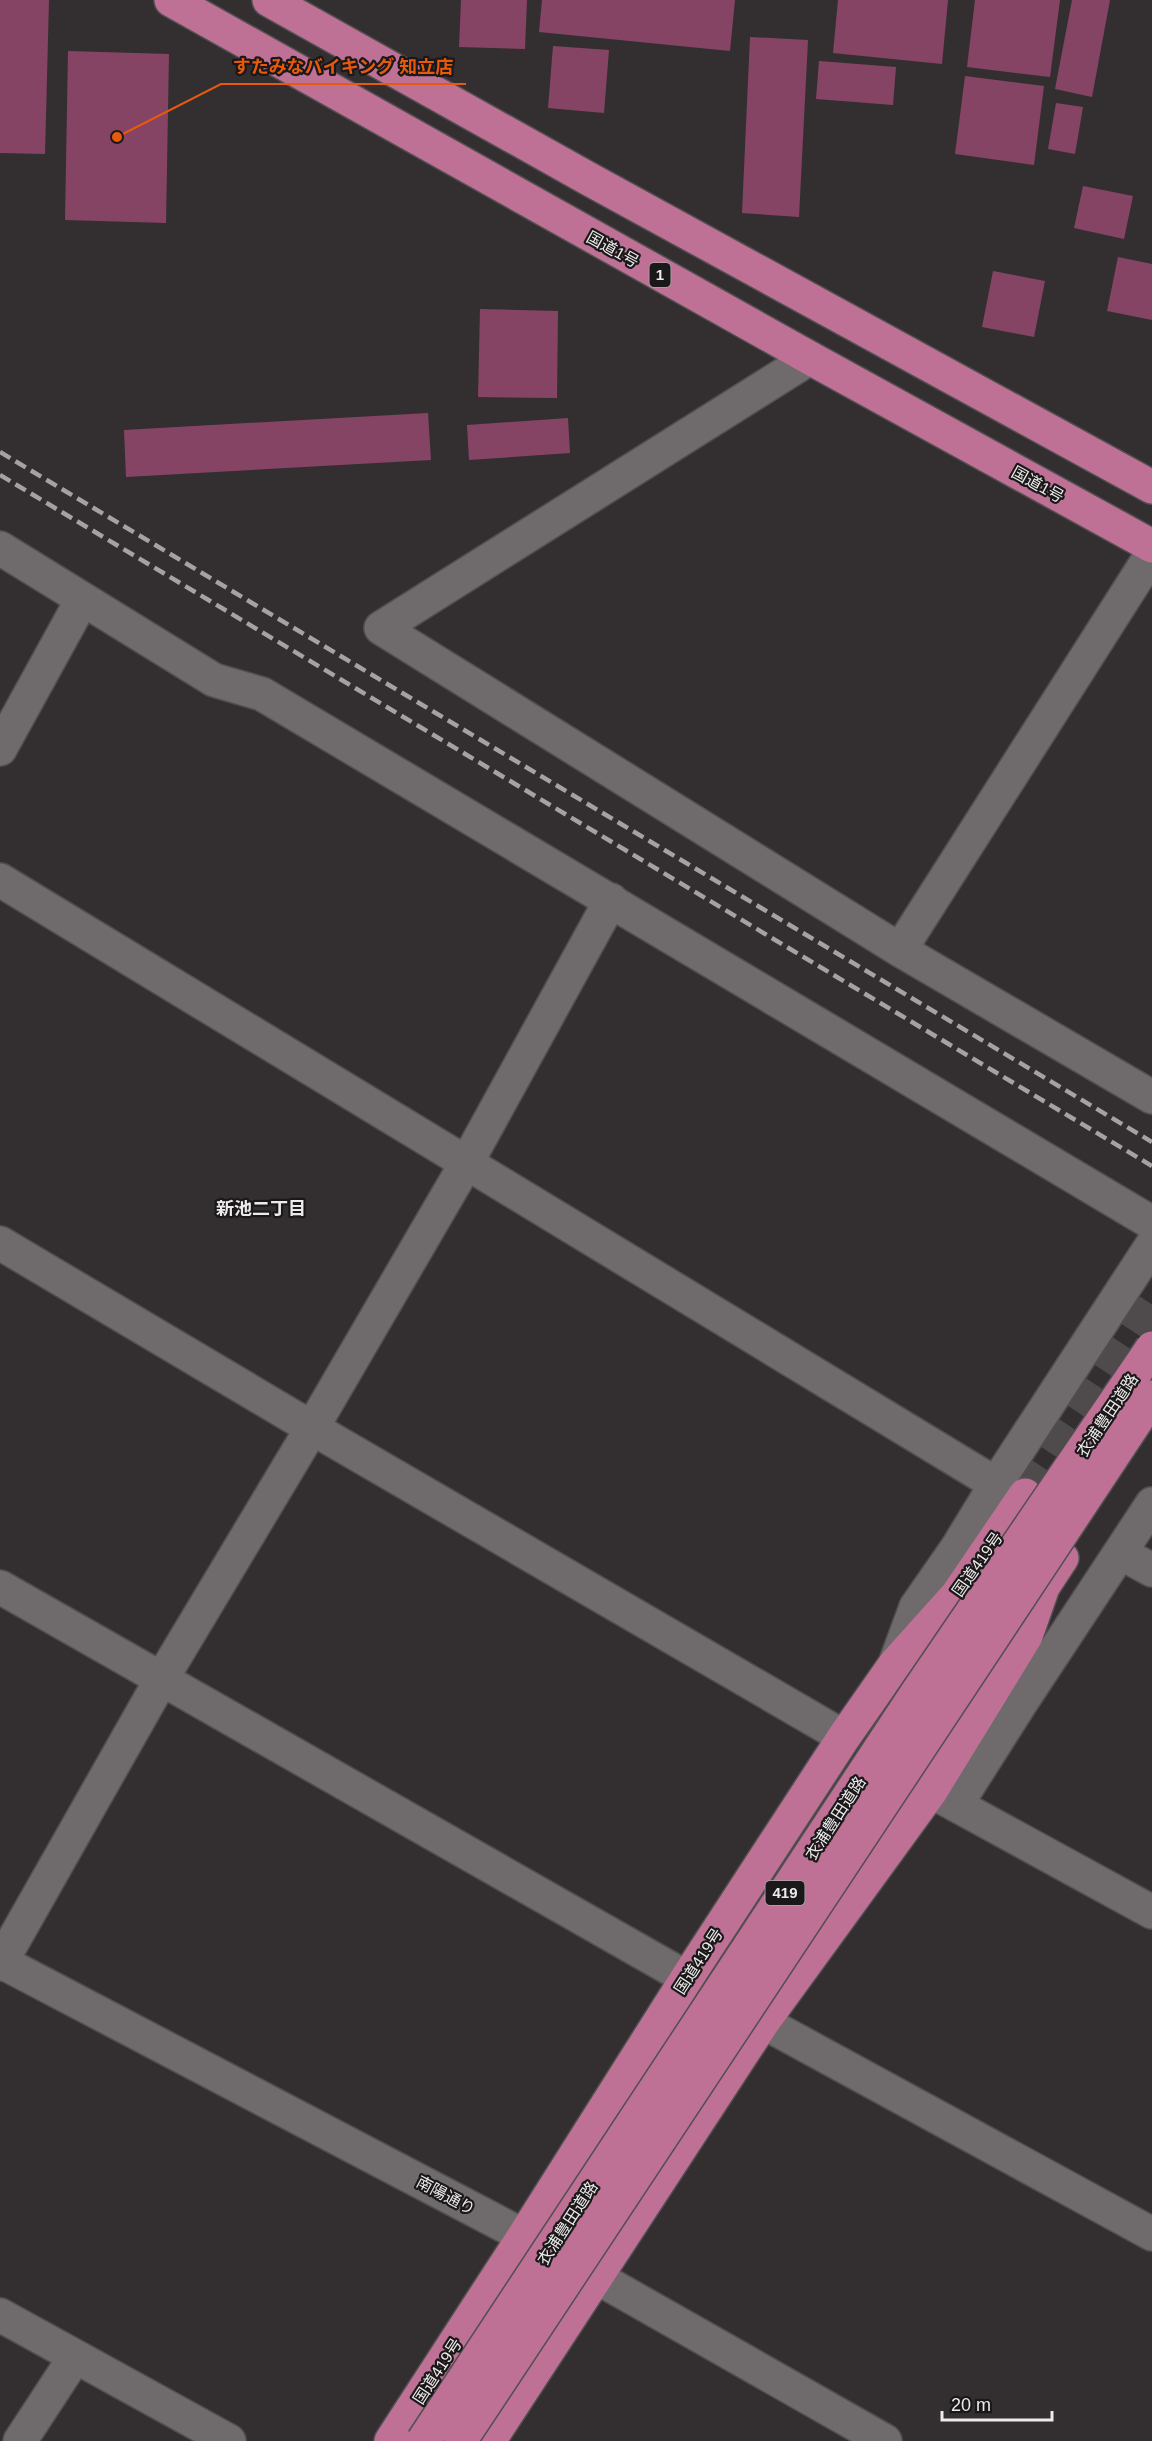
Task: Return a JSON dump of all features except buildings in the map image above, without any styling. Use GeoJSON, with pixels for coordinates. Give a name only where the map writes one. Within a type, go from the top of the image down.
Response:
{"type":"FeatureCollection","features":[{"type":"Feature","properties":{"kind":"highway","name":"国道1号"},"geometry":{"type":"LineString","coordinates":[[171,0],[810,358],[1152,546]]}},
{"type":"Feature","properties":{"kind":"highway"},"geometry":{"type":"LineString","coordinates":[[269,0],[589,179],[1152,487]]}},
{"type":"Feature","properties":{"kind":"highway","name":"衣浦豊田道路"},"geometry":{"type":"LineString","coordinates":[[423,2441],[903,1714],[1152,1348]]}},
{"type":"Feature","properties":{"kind":"highway","name":"衣浦豊田道路"},"geometry":{"type":"LineString","coordinates":[[460,2441],[1152,1396]]}},
{"type":"Feature","properties":{"kind":"highway","name":"国道419号"},"geometry":{"type":"LineString","coordinates":[[391,2441],[844,1737],[895,1664],[957,1595],[1010,1490]]}},
{"type":"Feature","properties":{"kind":"highway"},"geometry":{"type":"LineString","coordinates":[[489,2441],[763,2022],[944,1798],[1026,1636],[1043,1587],[1081,1528]]}},
{"type":"Feature","properties":{"kind":"highway"},"geometry":{"type":"LineString","coordinates":[[844,1737],[944,1798]]}},
{"type":"Feature","properties":{"kind":"highway"},"geometry":{"type":"LineString","coordinates":[[687,1978],[763,2022]]}},
{"type":"Feature","properties":{"kind":"street"},"geometry":{"type":"LineString","coordinates":[[810,358],[381,628],[900,951],[1152,1097]]}},
{"type":"Feature","properties":{"kind":"street"},"geometry":{"type":"LineString","coordinates":[[0,548],[214,680],[262,694],[1152,1223]]}},
{"type":"Feature","properties":{"kind":"street"},"geometry":{"type":"LineString","coordinates":[[900,951],[1152,554]]}},
{"type":"Feature","properties":{"kind":"street"},"geometry":{"type":"LineString","coordinates":[[0,749],[82,600]]}},
{"type":"Feature","properties":{"kind":"street"},"geometry":{"type":"LineString","coordinates":[[0,880],[1010,1490],[1152,1245]]}},
{"type":"Feature","properties":{"kind":"street"},"geometry":{"type":"LineString","coordinates":[[0,1962],[161,1680],[312,1428],[467,1162],[611,900]]}},
{"type":"Feature","properties":{"kind":"street"},"geometry":{"type":"LineString","coordinates":[[0,1243],[312,1428],[844,1737]]}},
{"type":"Feature","properties":{"kind":"street"},"geometry":{"type":"LineString","coordinates":[[1152,1504],[1022,1701],[944,1798],[1152,1912]]}},
{"type":"Feature","properties":{"kind":"street"},"geometry":{"type":"LineString","coordinates":[[1121,1553],[1152,1570]]}},
{"type":"Feature","properties":{"kind":"street"},"geometry":{"type":"LineString","coordinates":[[0,1587],[687,1978]]}},
{"type":"Feature","properties":{"kind":"street","name":"南陽通り"},"geometry":{"type":"LineString","coordinates":[[0,1962],[524,2236],[885,2441]]}},
{"type":"Feature","properties":{"kind":"street"},"geometry":{"type":"LineString","coordinates":[[763,2022],[1152,2234]]}},
{"type":"Feature","properties":{"kind":"street"},"geometry":{"type":"LineString","coordinates":[[0,2315],[229,2441]]}},
{"type":"Feature","properties":{"kind":"street"},"geometry":{"type":"LineString","coordinates":[[20,2441],[75,2357]]}},
{"type":"Feature","properties":{"kind":"tunnel"},"geometry":{"type":"LineString","coordinates":[[1025,1495],[1152,1304]]}},
{"type":"Feature","properties":{"kind":"railway"},"geometry":{"type":"LineString","coordinates":[[0,452],[1152,1142]]}},
{"type":"Feature","properties":{"kind":"railway"},"geometry":{"type":"LineString","coordinates":[[0,475],[1152,1166]]}},
{"type":"Feature","properties":{"kind":"place","name":"すたみなバイキング 知立店"},"geometry":{"type":"Point","coordinates":[117,137]}},
{"type":"Feature","properties":{"kind":"district","name":"新池二丁目"},"geometry":{"type":"Point","coordinates":[261,1209]}}]}
